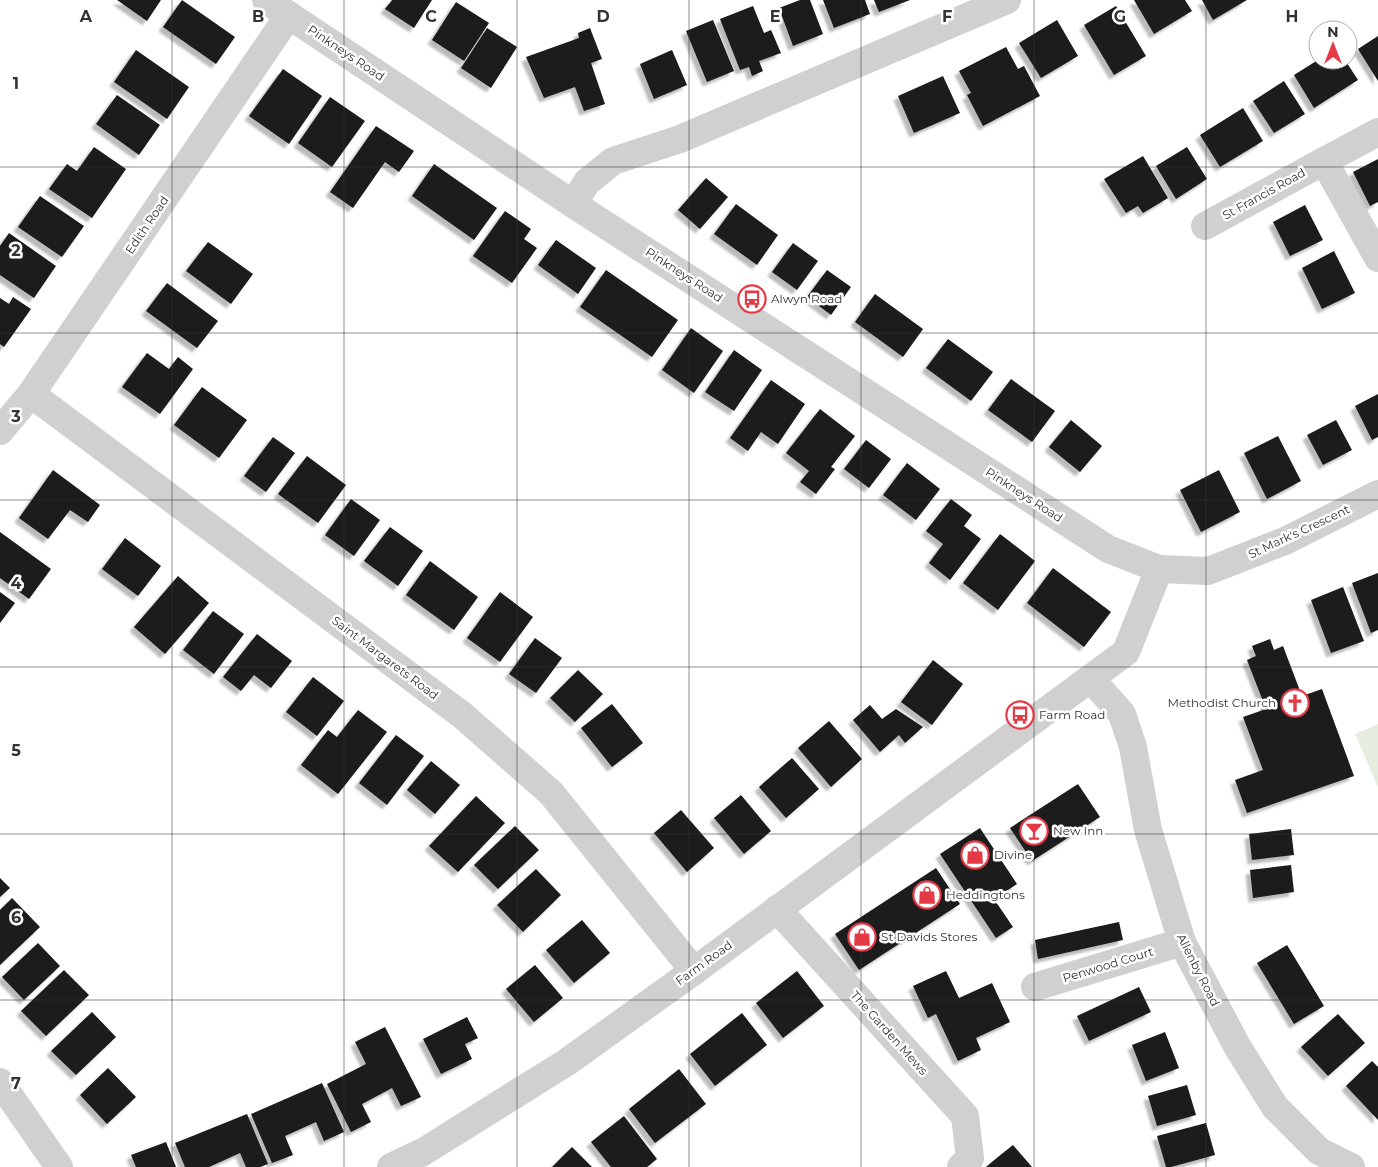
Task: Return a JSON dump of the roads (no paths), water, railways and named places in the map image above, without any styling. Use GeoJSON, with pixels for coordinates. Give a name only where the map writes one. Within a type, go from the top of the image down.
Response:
{"type":"FeatureCollection","features":[{"type":"Feature","properties":{"kind":"street","name":"Pinkneys Road"},"geometry":{"type":"LineString","coordinates":[[266,0],[573,204],[1108,549],[1160,569]]}},
{"type":"Feature","properties":{"kind":"street"},"geometry":{"type":"LineString","coordinates":[[573,204],[587,182],[614,161],[680,139],[1007,0]]}},
{"type":"Feature","properties":{"kind":"street","name":"Edith Road"},"geometry":{"type":"LineString","coordinates":[[0,431],[31,394],[289,15]]}},
{"type":"Feature","properties":{"kind":"street","name":"St Francis Road"},"geometry":{"type":"LineString","coordinates":[[1205,226],[1378,132]]}},
{"type":"Feature","properties":{"kind":"street"},"geometry":{"type":"LineString","coordinates":[[1324,161],[1378,258]]}},
{"type":"Feature","properties":{"kind":"street","name":"Saint Margarets Road"},"geometry":{"type":"LineString","coordinates":[[31,394],[462,716],[551,793],[694,970]]}},
{"type":"Feature","properties":{"kind":"street","name":"St Mark's Crescent"},"geometry":{"type":"LineString","coordinates":[[1160,569],[1208,572],[1285,541],[1378,494]]}},
{"type":"Feature","properties":{"kind":"street","name":"Farm Road"},"geometry":{"type":"LineString","coordinates":[[391,1167],[423,1152],[567,1062],[1126,652],[1160,569]]}},
{"type":"Feature","properties":{"kind":"street","name":"Allenby Road"},"geometry":{"type":"LineString","coordinates":[[1091,679],[1122,714],[1133,747],[1148,830],[1182,942],[1237,1046],[1276,1107],[1315,1159],[1351,1167]]}},
{"type":"Feature","properties":{"kind":"street","name":"The Garden Mews"},"geometry":{"type":"LineString","coordinates":[[777,909],[965,1116],[970,1158],[961,1167]]}},
{"type":"Feature","properties":{"kind":"street","name":"Penwood Court"},"geometry":{"type":"LineString","coordinates":[[1035,987],[1182,942]]}},
{"type":"Feature","properties":{"kind":"street"},"geometry":{"type":"LineString","coordinates":[[0,1082],[59,1167]]}},
{"type":"Feature","properties":{"kind":"place","name":"Alwyn Road"},"geometry":{"type":"Point","coordinates":[752,299]}},
{"type":"Feature","properties":{"kind":"place","name":"Methodist Church"},"geometry":{"type":"Point","coordinates":[1295,703]}},
{"type":"Feature","properties":{"kind":"place","name":"Farm Road"},"geometry":{"type":"Point","coordinates":[1020,715]}},
{"type":"Feature","properties":{"kind":"place","name":"New Inn"},"geometry":{"type":"Point","coordinates":[1034,831]}},
{"type":"Feature","properties":{"kind":"place","name":"Divine"},"geometry":{"type":"Point","coordinates":[975,855]}},
{"type":"Feature","properties":{"kind":"place","name":"Heddingtons"},"geometry":{"type":"Point","coordinates":[927,895]}},
{"type":"Feature","properties":{"kind":"place","name":"St Davids Stores"},"geometry":{"type":"Point","coordinates":[862,937]}}]}
